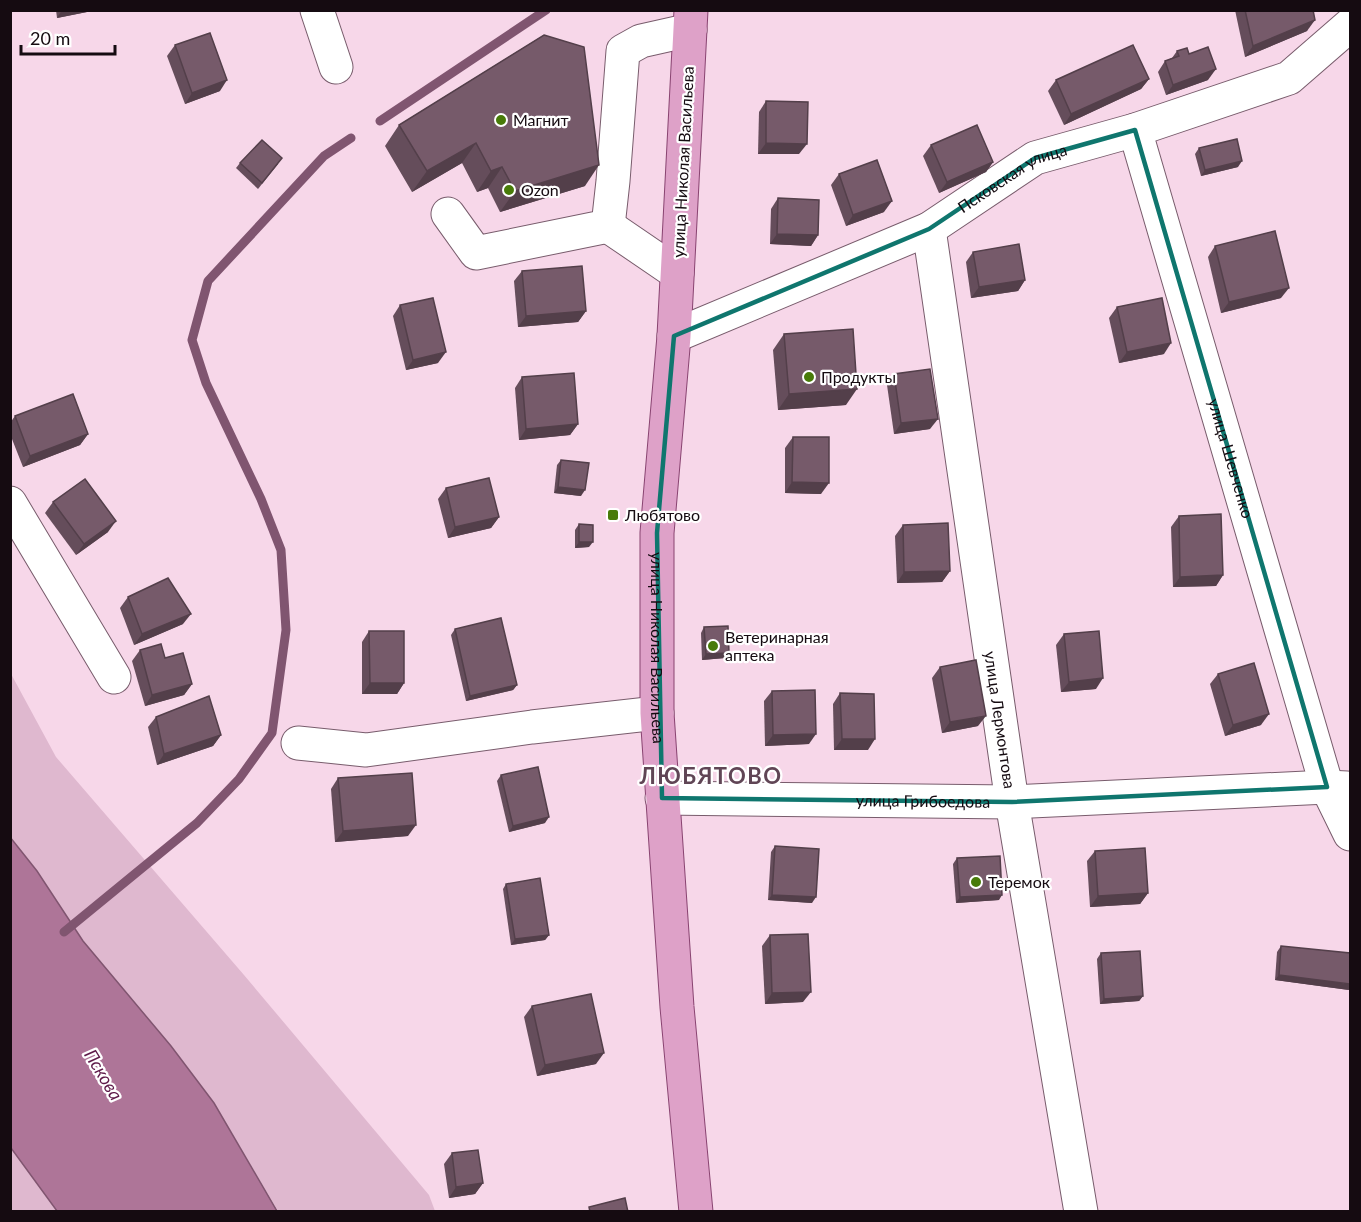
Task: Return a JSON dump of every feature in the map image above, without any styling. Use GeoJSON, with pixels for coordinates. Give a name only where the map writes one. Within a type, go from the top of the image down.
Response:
{"type":"FeatureCollection","features":[{"type":"Feature","properties":{"kind":"main road","name":"улица Николая Васильева"},"geometry":{"type":"LineString","coordinates":[[690,20],[674,336],[657,533],[657,713],[677,1007],[696,1212]]}},
{"type":"Feature","properties":{"kind":"street"},"geometry":{"type":"LineString","coordinates":[[317,10],[336,67]]}},
{"type":"Feature","properties":{"kind":"street"},"geometry":{"type":"LineString","coordinates":[[608,226],[614,181],[623,51],[641,40],[690,20]]}},
{"type":"Feature","properties":{"kind":"street","name":"Псковская улица"},"geometry":{"type":"LineString","coordinates":[[674,336],[929,229],[1035,158],[1134,130],[1289,78],[1350,26]]}},
{"type":"Feature","properties":{"kind":"street","name":"улица Шевченко"},"geometry":{"type":"LineString","coordinates":[[1134,130],[1339,788],[1350,834]]}},
{"type":"Feature","properties":{"kind":"street"},"geometry":{"type":"LineString","coordinates":[[448,214],[476,253],[608,226],[677,273]]}},
{"type":"Feature","properties":{"kind":"street","name":"улица Лермонтова"},"geometry":{"type":"LineString","coordinates":[[929,229],[1012,802],[1082,1212]]}},
{"type":"Feature","properties":{"kind":"street"},"geometry":{"type":"LineString","coordinates":[[10,503],[114,676]]}},
{"type":"Feature","properties":{"kind":"street"},"geometry":{"type":"LineString","coordinates":[[297,743],[366,750],[532,727],[657,713]]}},
{"type":"Feature","properties":{"kind":"street","name":"улица Грибоедова"},"geometry":{"type":"LineString","coordinates":[[662,798],[1012,802],[1339,788]]}},
{"type":"Feature","properties":{"kind":"highlighted area"},"geometry":{"type":"Polygon","coordinates":[[[1135,130],[1327,787],[1012,802],[662,798],[657,533],[674,336],[929,229],[1035,158],[1135,130]]]}},
{"type":"Feature","properties":{"kind":"shaded area"},"geometry":{"type":"Polygon","coordinates":[[[10,672],[56,757],[429,1195],[435,1211],[278,1211],[214,1103],[171,1046],[83,941],[37,871],[11,837],[10,672]]]}},
{"type":"Feature","properties":{"kind":"shaded area"},"geometry":{"type":"Polygon","coordinates":[[[11,1148],[57,1211],[11,1211],[11,1148]]]}},
{"type":"Feature","properties":{"kind":"water","name":"Пскова"},"geometry":{"type":"Polygon","coordinates":[[[10,837],[37,871],[83,941],[171,1046],[214,1103],[277,1211],[57,1211],[11,1148],[10,837]]]}},
{"type":"Feature","properties":{"kind":"building"},"geometry":{"type":"Polygon","coordinates":[[[1245,10],[1313,10],[1315,20],[1253,46],[1245,10]]]}},
{"type":"Feature","properties":{"kind":"building"},"geometry":{"type":"Polygon","coordinates":[[[210,33],[227,80],[192,93],[175,45],[210,33]]]}},
{"type":"Feature","properties":{"kind":"building","name":"Магнит"},"geometry":{"type":"Polygon","coordinates":[[[544,35],[584,47],[599,165],[515,191],[502,167],[491,171],[476,143],[427,171],[399,125],[544,35]]]}},
{"type":"Feature","properties":{"kind":"building"},"geometry":{"type":"Polygon","coordinates":[[[1133,45],[1149,79],[1071,114],[1056,80],[1133,45]]]}},
{"type":"Feature","properties":{"kind":"building"},"geometry":{"type":"Polygon","coordinates":[[[1208,47],[1216,69],[1173,85],[1165,61],[1179,56],[1177,51],[1187,48],[1189,54],[1208,47]]]}},
{"type":"Feature","properties":{"kind":"building"},"geometry":{"type":"Polygon","coordinates":[[[766,101],[808,102],[807,144],[766,143],[766,101]]]}},
{"type":"Feature","properties":{"kind":"building"},"geometry":{"type":"Polygon","coordinates":[[[977,125],[993,162],[947,182],[931,145],[977,125]]]}},
{"type":"Feature","properties":{"kind":"building"},"geometry":{"type":"Polygon","coordinates":[[[1237,139],[1242,161],[1205,170],[1199,148],[1237,139]]]}},
{"type":"Feature","properties":{"kind":"building"},"geometry":{"type":"Polygon","coordinates":[[[262,140],[282,158],[262,183],[240,163],[262,140]]]}},
{"type":"Feature","properties":{"kind":"building"},"geometry":{"type":"Polygon","coordinates":[[[877,160],[892,201],[853,215],[839,174],[877,160]]]}},
{"type":"Feature","properties":{"kind":"building"},"geometry":{"type":"Polygon","coordinates":[[[778,198],[819,200],[818,235],[777,234],[778,198]]]}},
{"type":"Feature","properties":{"kind":"building"},"geometry":{"type":"Polygon","coordinates":[[[1275,231],[1289,288],[1229,302],[1215,246],[1275,231]]]}},
{"type":"Feature","properties":{"kind":"building"},"geometry":{"type":"Polygon","coordinates":[[[1019,244],[1025,280],[979,287],[973,252],[1019,244]]]}},
{"type":"Feature","properties":{"kind":"building"},"geometry":{"type":"Polygon","coordinates":[[[582,266],[586,311],[526,316],[522,271],[582,266]]]}},
{"type":"Feature","properties":{"kind":"building"},"geometry":{"type":"Polygon","coordinates":[[[433,298],[446,352],[413,360],[400,305],[433,298]]]}},
{"type":"Feature","properties":{"kind":"building"},"geometry":{"type":"Polygon","coordinates":[[[1162,298],[1171,343],[1127,352],[1117,307],[1162,298]]]}},
{"type":"Feature","properties":{"kind":"building","name":"Продукты"},"geometry":{"type":"Polygon","coordinates":[[[853,329],[857,389],[789,394],[784,334],[853,329]]]}},
{"type":"Feature","properties":{"kind":"building"},"geometry":{"type":"Polygon","coordinates":[[[930,369],[938,419],[901,423],[894,374],[930,369]]]}},
{"type":"Feature","properties":{"kind":"building"},"geometry":{"type":"Polygon","coordinates":[[[574,373],[578,424],[526,429],[522,377],[574,373]]]}},
{"type":"Feature","properties":{"kind":"building"},"geometry":{"type":"Polygon","coordinates":[[[73,394],[88,434],[30,456],[15,416],[73,394]]]}},
{"type":"Feature","properties":{"kind":"building"},"geometry":{"type":"Polygon","coordinates":[[[793,437],[829,437],[829,483],[792,482],[793,437]]]}},
{"type":"Feature","properties":{"kind":"building"},"geometry":{"type":"Polygon","coordinates":[[[561,460],[589,463],[585,490],[558,487],[561,460]]]}},
{"type":"Feature","properties":{"kind":"building"},"geometry":{"type":"Polygon","coordinates":[[[489,478],[499,517],[455,527],[446,488],[489,478]]]}},
{"type":"Feature","properties":{"kind":"building"},"geometry":{"type":"Polygon","coordinates":[[[85,479],[116,521],[84,544],[53,502],[85,479]]]}},
{"type":"Feature","properties":{"kind":"building"},"geometry":{"type":"Polygon","coordinates":[[[1221,514],[1223,575],[1180,577],[1179,516],[1221,514]]]}},
{"type":"Feature","properties":{"kind":"building"},"geometry":{"type":"Polygon","coordinates":[[[948,523],[950,571],[904,572],[903,525],[948,523]]]}},
{"type":"Feature","properties":{"kind":"building"},"geometry":{"type":"Polygon","coordinates":[[[579,524],[593,525],[593,542],[579,542],[579,524]]]}},
{"type":"Feature","properties":{"kind":"building"},"geometry":{"type":"Polygon","coordinates":[[[168,578],[191,614],[142,634],[128,597],[168,578]]]}},
{"type":"Feature","properties":{"kind":"building"},"geometry":{"type":"Polygon","coordinates":[[[501,618],[517,685],[470,696],[455,629],[501,618]]]}},
{"type":"Feature","properties":{"kind":"building","name":"Ветеринарная аптека"},"geometry":{"type":"Polygon","coordinates":[[[728,626],[729,653],[706,654],[704,627],[728,626]]]}},
{"type":"Feature","properties":{"kind":"building"},"geometry":{"type":"Polygon","coordinates":[[[369,631],[404,631],[404,683],[370,683],[369,631]]]}},
{"type":"Feature","properties":{"kind":"building"},"geometry":{"type":"Polygon","coordinates":[[[1099,631],[1103,678],[1069,682],[1064,634],[1099,631]]]}},
{"type":"Feature","properties":{"kind":"building"},"geometry":{"type":"Polygon","coordinates":[[[161,644],[165,658],[183,653],[192,684],[152,695],[140,650],[161,644]]]}},
{"type":"Feature","properties":{"kind":"building"},"geometry":{"type":"Polygon","coordinates":[[[976,660],[986,716],[950,722],[940,667],[976,660]]]}},
{"type":"Feature","properties":{"kind":"building"},"geometry":{"type":"Polygon","coordinates":[[[1254,663],[1269,714],[1233,725],[1218,674],[1254,663]]]}},
{"type":"Feature","properties":{"kind":"building"},"geometry":{"type":"Polygon","coordinates":[[[815,690],[816,734],[773,735],[772,691],[815,690]]]}},
{"type":"Feature","properties":{"kind":"building"},"geometry":{"type":"Polygon","coordinates":[[[840,693],[874,694],[875,739],[842,739],[840,693]]]}},
{"type":"Feature","properties":{"kind":"building"},"geometry":{"type":"Polygon","coordinates":[[[209,696],[221,735],[164,754],[156,717],[209,696]]]}},
{"type":"Feature","properties":{"kind":"building"},"geometry":{"type":"Polygon","coordinates":[[[538,767],[549,817],[513,826],[501,775],[538,767]]]}},
{"type":"Feature","properties":{"kind":"building"},"geometry":{"type":"Polygon","coordinates":[[[412,773],[416,825],[343,831],[338,778],[412,773]]]}},
{"type":"Feature","properties":{"kind":"building"},"geometry":{"type":"Polygon","coordinates":[[[775,846],[819,849],[816,897],[772,895],[775,846]]]}},
{"type":"Feature","properties":{"kind":"building"},"geometry":{"type":"Polygon","coordinates":[[[1145,848],[1148,893],[1098,896],[1095,851],[1145,848]]]}},
{"type":"Feature","properties":{"kind":"building","name":"Теремок"},"geometry":{"type":"Polygon","coordinates":[[[1000,856],[1002,895],[960,897],[957,858],[1000,856]]]}},
{"type":"Feature","properties":{"kind":"building"},"geometry":{"type":"Polygon","coordinates":[[[540,878],[549,935],[515,939],[506,884],[540,878]]]}},
{"type":"Feature","properties":{"kind":"building"},"geometry":{"type":"Polygon","coordinates":[[[808,934],[811,992],[772,993],[770,935],[808,934]]]}},
{"type":"Feature","properties":{"kind":"building"},"geometry":{"type":"Polygon","coordinates":[[[1281,946],[1350,953],[1350,984],[1279,975],[1281,946]]]}},
{"type":"Feature","properties":{"kind":"building"},"geometry":{"type":"Polygon","coordinates":[[[1140,951],[1143,996],[1104,999],[1101,953],[1140,951]]]}},
{"type":"Feature","properties":{"kind":"building"},"geometry":{"type":"Polygon","coordinates":[[[591,994],[604,1053],[545,1065],[532,1006],[591,994]]]}},
{"type":"Feature","properties":{"kind":"building"},"geometry":{"type":"Polygon","coordinates":[[[478,1150],[483,1183],[456,1187],[452,1153],[478,1150]]]}},
{"type":"Feature","properties":{"kind":"building"},"geometry":{"type":"Polygon","coordinates":[[[625,1198],[628,1212],[590,1212],[589,1207],[625,1198]]]}},
{"type":"Feature","properties":{"kind":"waterway"},"geometry":{"type":"LineString","coordinates":[[380,121],[546,10]]}},
{"type":"Feature","properties":{"kind":"waterway"},"geometry":{"type":"LineString","coordinates":[[64,932],[197,823],[239,779],[272,733],[286,630],[281,550],[261,499],[206,383],[192,340],[208,281],[324,156],[351,138]]}},
{"type":"Feature","properties":{"kind":"place","name":"Магнит"},"geometry":{"type":"Point","coordinates":[501,120]}},
{"type":"Feature","properties":{"kind":"place","name":"Ozon"},"geometry":{"type":"Point","coordinates":[509,190]}},
{"type":"Feature","properties":{"kind":"place","name":"Продукты"},"geometry":{"type":"Point","coordinates":[809,377]}},
{"type":"Feature","properties":{"kind":"place","name":"Любятово"},"geometry":{"type":"Point","coordinates":[613,515]}},
{"type":"Feature","properties":{"kind":"place","name":"Ветеринарная аптека"},"geometry":{"type":"Point","coordinates":[713,646]}},
{"type":"Feature","properties":{"kind":"place","name":"Теремок"},"geometry":{"type":"Point","coordinates":[976,882]}},
{"type":"Feature","properties":{"kind":"district","name":"ЛЮБЯТОВО"},"geometry":{"type":"Point","coordinates":[711,776]}}]}
